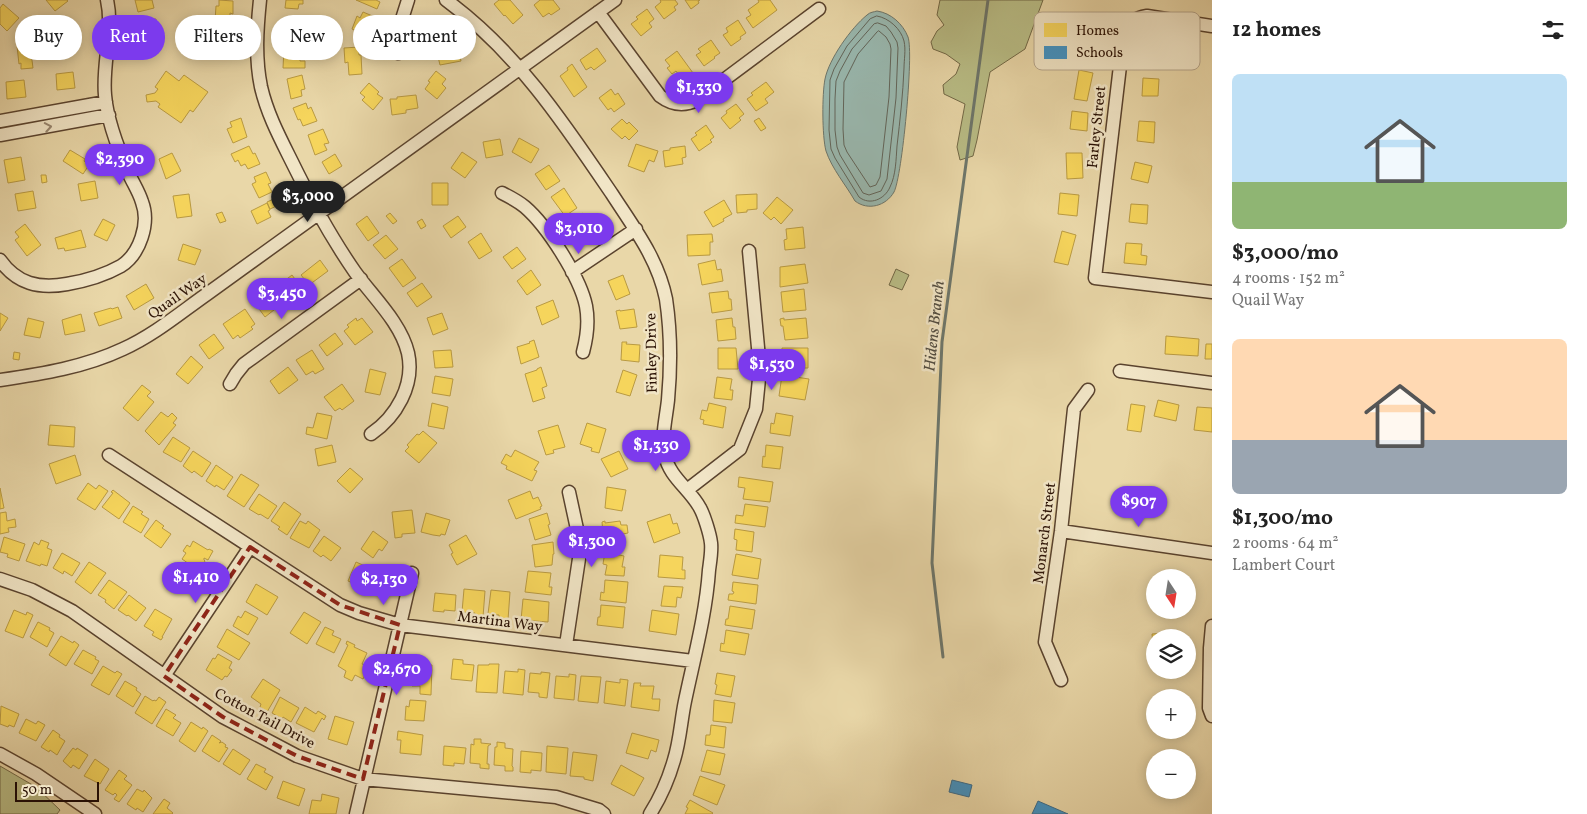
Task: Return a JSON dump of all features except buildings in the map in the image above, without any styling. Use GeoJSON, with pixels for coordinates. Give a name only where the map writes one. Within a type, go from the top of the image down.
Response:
{"type":"FeatureCollection","features":[{"type":"Feature","properties":{"kind":"street"},"geometry":{"type":"LineString","coordinates":[[0,260],[16,277],[37,286],[50,287],[73,284],[120,266],[135,251],[140,240],[144,228],[143,202],[117,143],[104,94],[110,19],[108,0]]}},
{"type":"Feature","properties":{"kind":"street"},"geometry":{"type":"LineString","coordinates":[[260,0],[257,48],[261,88],[274,125],[318,214],[337,245],[399,330],[409,355],[410,369],[403,396],[387,421],[370,434]]}},
{"type":"Feature","properties":{"kind":"street"},"geometry":{"type":"LineString","coordinates":[[403,15],[408,0]]}},
{"type":"Feature","properties":{"kind":"street","name":"Finley Drive"},"geometry":{"type":"LineString","coordinates":[[446,0],[500,46],[520,68],[573,136],[646,245],[656,264],[661,280],[666,300],[670,338],[668,401],[663,431],[665,455],[669,467],[700,508],[711,544],[708,593],[675,757],[663,793],[650,814]]}},
{"type":"Feature","properties":{"kind":"street","name":"Quail Way"},"geometry":{"type":"LineString","coordinates":[[0,380],[75,366],[100,359],[124,349],[147,336],[615,0]]}},
{"type":"Feature","properties":{"kind":"street"},"geometry":{"type":"LineString","coordinates":[[598,12],[660,96],[669,102],[684,104],[697,100],[819,9]]}},
{"type":"Feature","properties":{"kind":"street","name":"Farley Street"},"geometry":{"type":"LineString","coordinates":[[1120,70],[1095,278],[1212,292]]}},
{"type":"Feature","properties":{"kind":"street"},"geometry":{"type":"LineString","coordinates":[[0,120],[106,102]]}},
{"type":"Feature","properties":{"kind":"street"},"geometry":{"type":"LineString","coordinates":[[0,135],[109,115]]}},
{"type":"Feature","properties":{"kind":"street"},"geometry":{"type":"LineString","coordinates":[[502,193],[515,200],[535,218],[562,253],[572,272],[582,292],[586,306],[587,329],[583,352]]}},
{"type":"Feature","properties":{"kind":"street"},"geometry":{"type":"LineString","coordinates":[[572,272],[636,229]]}},
{"type":"Feature","properties":{"kind":"street"},"geometry":{"type":"LineString","coordinates":[[687,490],[740,449],[756,409],[760,370],[749,251]]}},
{"type":"Feature","properties":{"kind":"street"},"geometry":{"type":"LineString","coordinates":[[230,384],[244,364],[361,279]]}},
{"type":"Feature","properties":{"kind":"street"},"geometry":{"type":"LineString","coordinates":[[1120,371],[1212,383]]}},
{"type":"Feature","properties":{"kind":"street","name":"Monarch Street"},"geometry":{"type":"LineString","coordinates":[[1062,680],[1045,642],[1061,531],[1074,409],[1088,390]]}},
{"type":"Feature","properties":{"kind":"street","name":"Martina Way"},"geometry":{"type":"LineString","coordinates":[[109,455],[340,605],[359,613],[400,625],[694,661]]}},
{"type":"Feature","properties":{"kind":"street"},"geometry":{"type":"LineString","coordinates":[[566,645],[580,552],[577,529],[568,492]]}},
{"type":"Feature","properties":{"kind":"street"},"geometry":{"type":"LineString","coordinates":[[1061,531],[1212,553]]}},
{"type":"Feature","properties":{"kind":"street"},"geometry":{"type":"LineString","coordinates":[[164,676],[250,547]]}},
{"type":"Feature","properties":{"kind":"street"},"geometry":{"type":"LineString","coordinates":[[356,814],[412,573]]}},
{"type":"Feature","properties":{"kind":"street","name":"Cotton Tail Drive"},"geometry":{"type":"LineString","coordinates":[[0,579],[32,590],[72,611],[223,717],[297,756],[364,779],[556,797],[600,810],[604,814]]}},
{"type":"Feature","properties":{"kind":"street"},"geometry":{"type":"LineString","coordinates":[[1212,626],[1209,699],[1209,708],[1212,716]]}},
{"type":"Feature","properties":{"kind":"street"},"geometry":{"type":"LineString","coordinates":[[0,754],[36,774],[78,810],[95,814]]}},
{"type":"Feature","properties":{"kind":"highlighted area"},"geometry":{"type":"Polygon","coordinates":[[[250,547],[340,605],[400,625],[363,779],[297,756],[223,717],[164,676],[250,547]]]}},
{"type":"Feature","properties":{"kind":"green space"},"geometry":{"type":"Polygon","coordinates":[[[940,0],[1043,0],[1039,12],[1034,12],[1034,24],[1025,49],[990,72],[973,156],[960,160],[957,147],[965,104],[944,94],[943,85],[956,74],[960,64],[946,54],[933,49],[931,42],[937,31],[944,25],[937,15],[940,0]]]}},
{"type":"Feature","properties":{"kind":"green space"},"geometry":{"type":"Polygon","coordinates":[[[896,269],[909,275],[902,290],[889,285],[896,269]]]}},
{"type":"Feature","properties":{"kind":"green space"},"geometry":{"type":"Polygon","coordinates":[[[0,766],[36,787],[60,810],[57,814],[0,814],[0,766]]]}},
{"type":"Feature","properties":{"kind":"water"},"geometry":{"type":"Polygon","coordinates":[[[877,11],[892,17],[900,24],[908,37],[908,89],[904,141],[894,192],[882,204],[865,206],[855,201],[835,171],[826,151],[823,104],[824,86],[831,62],[848,36],[869,13],[877,11]]]}},
{"type":"Feature","properties":{"kind":"waterway","name":"Hidens Branch"},"geometry":{"type":"LineString","coordinates":[[943,657],[932,563],[942,342],[988,0]]}}]}
